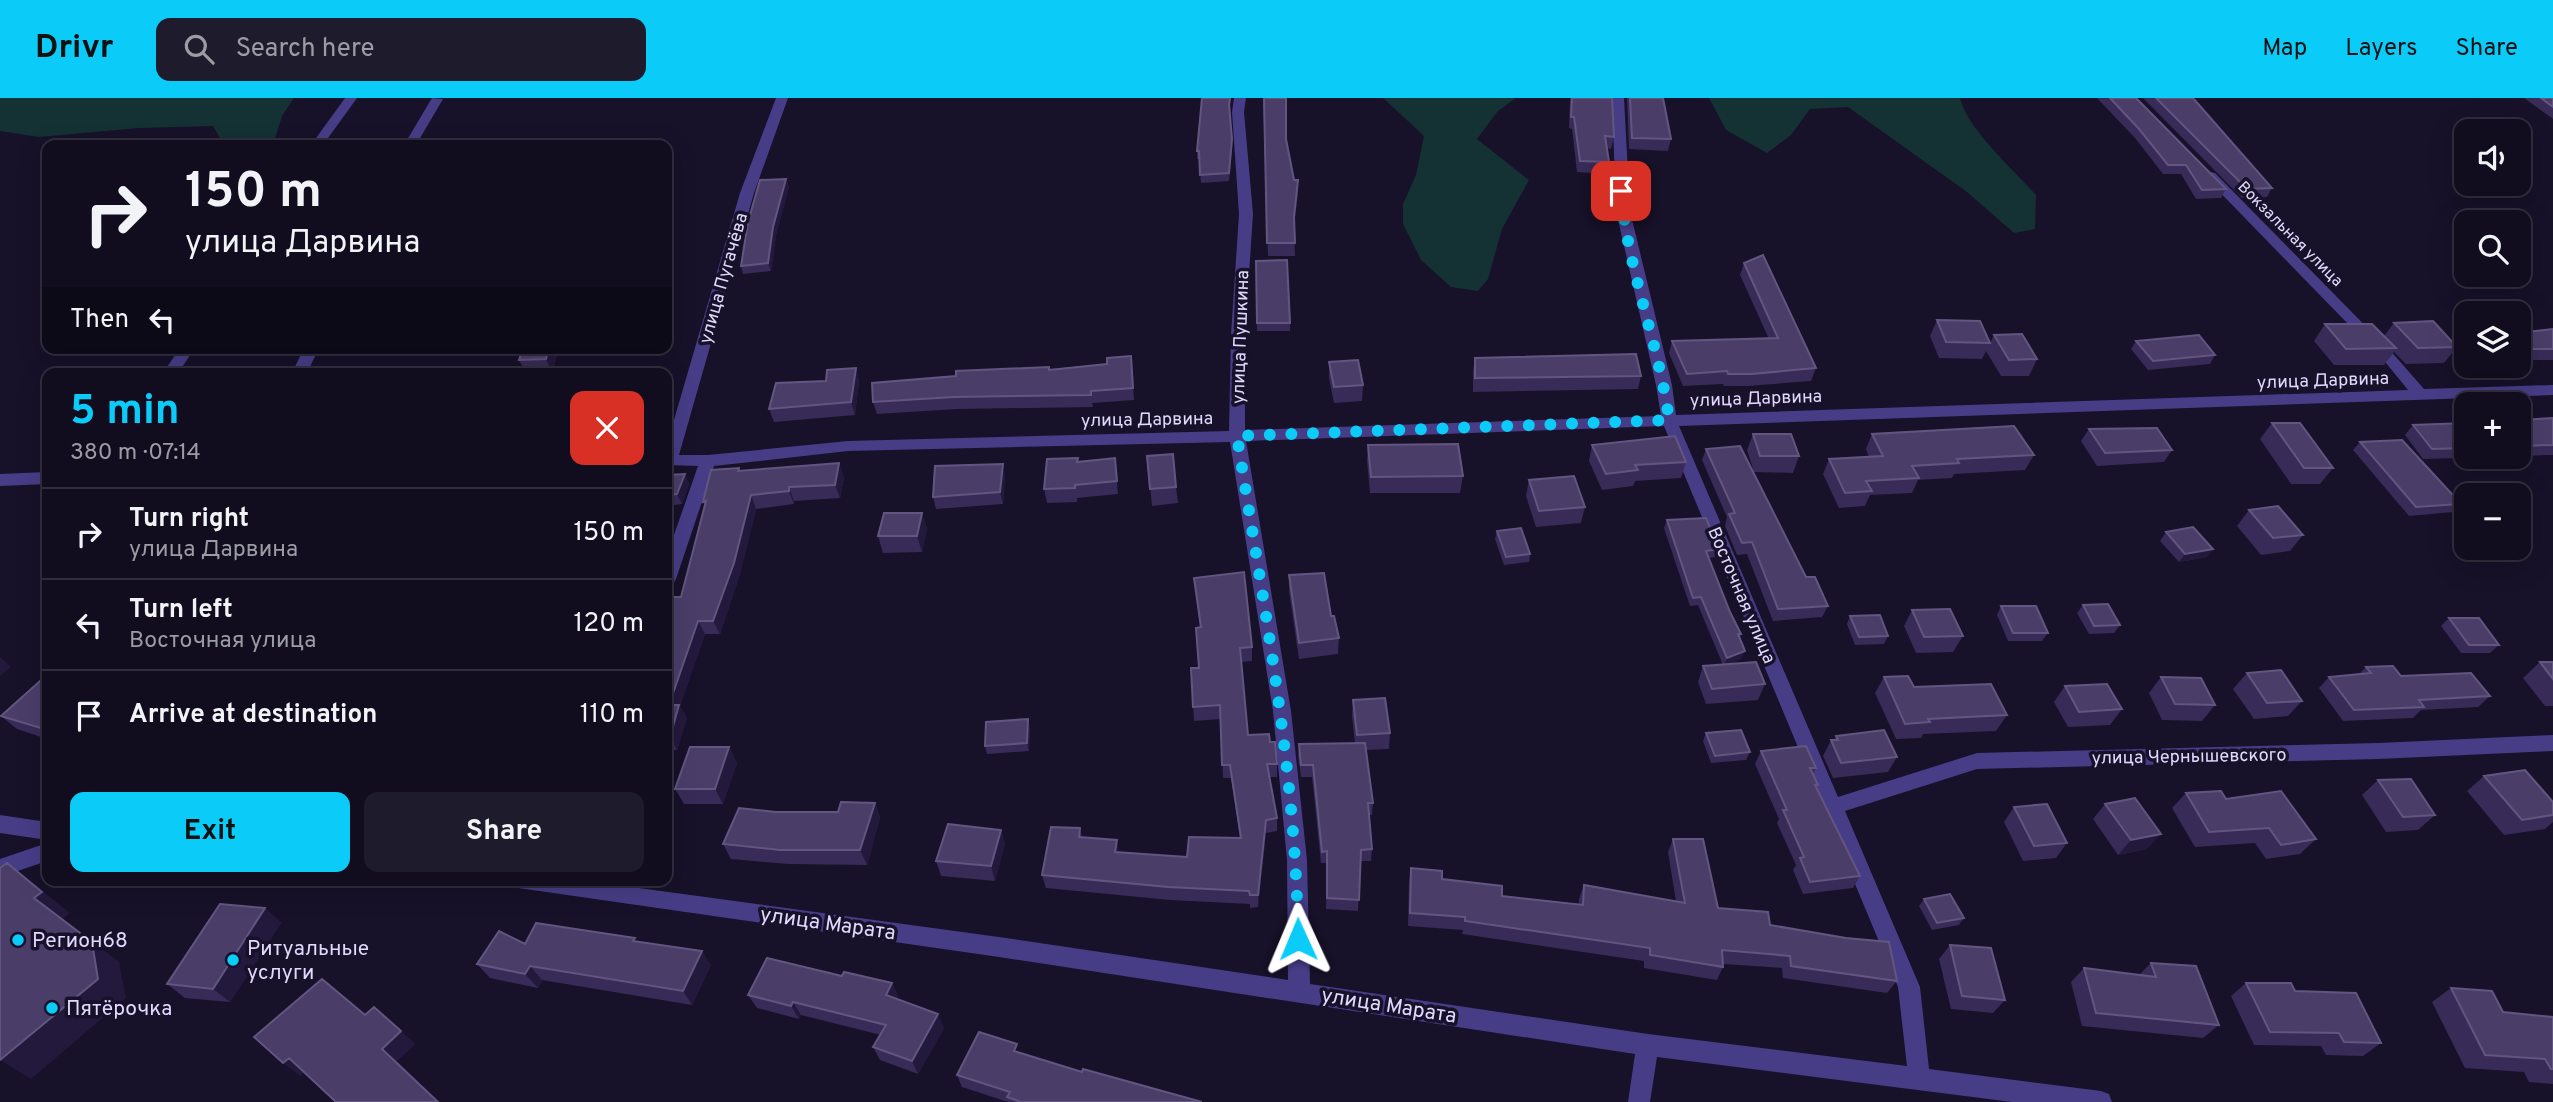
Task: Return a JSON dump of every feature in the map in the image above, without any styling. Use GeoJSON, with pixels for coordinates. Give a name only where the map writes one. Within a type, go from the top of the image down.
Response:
{"type":"FeatureCollection","features":[{"type":"Feature","properties":{"kind":"street"},"geometry":{"type":"LineString","coordinates":[[321,140],[351,98]]}},
{"type":"Feature","properties":{"kind":"street","name":"улица Пугачёва"},"geometry":{"type":"LineString","coordinates":[[672,450],[747,193],[782,98]]}},
{"type":"Feature","properties":{"kind":"street","name":"улица Пушкина"},"geometry":{"type":"LineString","coordinates":[[1240,98],[1238,112],[1246,214],[1238,335],[1237,436],[1282,711],[1297,860],[1299,991]]}},
{"type":"Feature","properties":{"kind":"street","name":"Восточная улица"},"geometry":{"type":"LineString","coordinates":[[1618,98],[1623,211],[1649,331],[1664,385],[1669,420],[1909,987],[1919,1077]]}},
{"type":"Feature","properties":{"kind":"street"},"geometry":{"type":"LineString","coordinates":[[413,140],[437,99]]}},
{"type":"Feature","properties":{"kind":"street","name":"Вокзальная улица"},"geometry":{"type":"LineString","coordinates":[[2199,165],[2391,360],[2421,396]]}},
{"type":"Feature","properties":{"kind":"street","name":"улица Дарвина"},"geometry":{"type":"LineString","coordinates":[[672,460],[708,461],[848,446],[1237,436],[2553,390]]}},
{"type":"Feature","properties":{"kind":"street"},"geometry":{"type":"LineString","coordinates":[[672,565],[708,461]]}},
{"type":"Feature","properties":{"kind":"street"},"geometry":{"type":"LineString","coordinates":[[0,480],[42,478]]}},
{"type":"Feature","properties":{"kind":"street","name":"улица Чернышевского"},"geometry":{"type":"LineString","coordinates":[[1832,807],[1977,761],[2378,751],[2553,743]]}},
{"type":"Feature","properties":{"kind":"street"},"geometry":{"type":"LineString","coordinates":[[0,824],[42,830]]}},
{"type":"Feature","properties":{"kind":"street"},"geometry":{"type":"LineString","coordinates":[[0,868],[42,854]]}},
{"type":"Feature","properties":{"kind":"street","name":"улица Марата"},"geometry":{"type":"LineString","coordinates":[[578,886],[1648,1045],[2101,1102]]}},
{"type":"Feature","properties":{"kind":"street"},"geometry":{"type":"LineString","coordinates":[[1639,1102],[1648,1045]]}},
{"type":"Feature","properties":{"kind":"green space"},"geometry":{"type":"Polygon","coordinates":[[[0,98],[294,98],[282,116],[275,140],[221,140],[213,126],[140,128],[39,137],[0,131],[0,98]]]}},
{"type":"Feature","properties":{"kind":"green space"},"geometry":{"type":"Polygon","coordinates":[[[1383,98],[1516,98],[1498,111],[1477,139],[1529,180],[1502,229],[1488,279],[1478,291],[1451,287],[1421,260],[1403,224],[1403,204],[1416,175],[1424,136],[1383,98]]]}},
{"type":"Feature","properties":{"kind":"green space"},"geometry":{"type":"Polygon","coordinates":[[[1709,98],[1960,98],[1972,123],[1982,136],[2036,195],[2035,229],[2014,233],[1967,192],[1848,107],[1810,109],[1791,135],[1767,153],[1726,130],[1709,98]]]}},
{"type":"Feature","properties":{"kind":"building"},"geometry":{"type":"Polygon","coordinates":[[[1202,98],[1230,98],[1232,139],[1229,173],[1200,175],[1197,151],[1202,98]]]}},
{"type":"Feature","properties":{"kind":"building"},"geometry":{"type":"Polygon","coordinates":[[[1264,98],[1286,98],[1286,139],[1294,180],[1298,180],[1294,217],[1295,243],[1267,243],[1264,98]]]}},
{"type":"Feature","properties":{"kind":"building"},"geometry":{"type":"Polygon","coordinates":[[[1572,98],[1612,98],[1614,137],[1605,136],[1609,162],[1580,161],[1574,117],[1571,117],[1572,98]]]}},
{"type":"Feature","properties":{"kind":"building"},"geometry":{"type":"Polygon","coordinates":[[[1630,98],[1663,98],[1671,139],[1632,138],[1630,98]]]}},
{"type":"Feature","properties":{"kind":"building"},"geometry":{"type":"Polygon","coordinates":[[[2110,98],[2136,98],[2226,189],[2202,190],[2186,165],[2168,165],[2110,98]]]}},
{"type":"Feature","properties":{"kind":"building"},"geometry":{"type":"Polygon","coordinates":[[[2156,98],[2193,98],[2272,188],[2247,189],[2156,98]]]}},
{"type":"Feature","properties":{"kind":"building"},"geometry":{"type":"Polygon","coordinates":[[[2541,98],[2553,98],[2553,107],[2541,98]]]}},
{"type":"Feature","properties":{"kind":"building"},"geometry":{"type":"Polygon","coordinates":[[[786,179],[773,227],[768,263],[741,266],[748,222],[760,180],[786,179]]]}},
{"type":"Feature","properties":{"kind":"building"},"geometry":{"type":"Polygon","coordinates":[[[1763,255],[1816,368],[1752,374],[1728,374],[1727,371],[1687,374],[1672,341],[1778,338],[1744,263],[1763,255]]]}},
{"type":"Feature","properties":{"kind":"building"},"geometry":{"type":"Polygon","coordinates":[[[1287,260],[1290,323],[1257,323],[1256,261],[1287,260]]]}},
{"type":"Feature","properties":{"kind":"building"},"geometry":{"type":"Polygon","coordinates":[[[1937,320],[1980,321],[1990,343],[1946,342],[1937,320]]]}},
{"type":"Feature","properties":{"kind":"building"},"geometry":{"type":"Polygon","coordinates":[[[2433,321],[2454,347],[2418,348],[2394,323],[2433,321]]]}},
{"type":"Feature","properties":{"kind":"building"},"geometry":{"type":"Polygon","coordinates":[[[2325,324],[2372,324],[2396,348],[2346,349],[2325,324]]]}},
{"type":"Feature","properties":{"kind":"building"},"geometry":{"type":"Polygon","coordinates":[[[2553,329],[2553,349],[2531,349],[2531,332],[2553,329]]]}},
{"type":"Feature","properties":{"kind":"building"},"geometry":{"type":"Polygon","coordinates":[[[2022,334],[2037,359],[2009,360],[1994,335],[2022,334]]]}},
{"type":"Feature","properties":{"kind":"building"},"geometry":{"type":"Polygon","coordinates":[[[2199,335],[2215,355],[2153,361],[2136,341],[2199,335]]]}},
{"type":"Feature","properties":{"kind":"building"},"geometry":{"type":"Polygon","coordinates":[[[521,354],[547,354],[546,359],[519,360],[521,354]]]}},
{"type":"Feature","properties":{"kind":"building"},"geometry":{"type":"Polygon","coordinates":[[[1636,354],[1641,376],[1475,378],[1475,358],[1636,354]]]}},
{"type":"Feature","properties":{"kind":"building"},"geometry":{"type":"Polygon","coordinates":[[[1131,356],[1133,388],[1091,391],[1091,395],[954,397],[873,402],[872,383],[956,376],[956,371],[1049,367],[1049,370],[1107,364],[1107,358],[1131,356]]]}},
{"type":"Feature","properties":{"kind":"building"},"geometry":{"type":"Polygon","coordinates":[[[1358,360],[1363,385],[1334,387],[1329,362],[1358,360]]]}},
{"type":"Feature","properties":{"kind":"building"},"geometry":{"type":"Polygon","coordinates":[[[856,368],[851,402],[769,409],[776,383],[826,381],[827,370],[856,368]]]}},
{"type":"Feature","properties":{"kind":"building"},"geometry":{"type":"Polygon","coordinates":[[[2553,418],[2553,445],[2531,446],[2531,419],[2553,418]]]}},
{"type":"Feature","properties":{"kind":"building"},"geometry":{"type":"Polygon","coordinates":[[[2272,423],[2300,423],[2333,468],[2304,468],[2272,423]]]}},
{"type":"Feature","properties":{"kind":"building"},"geometry":{"type":"Polygon","coordinates":[[[2454,423],[2454,448],[2432,449],[2413,425],[2454,423]]]}},
{"type":"Feature","properties":{"kind":"building"},"geometry":{"type":"Polygon","coordinates":[[[2014,426],[2034,455],[1957,459],[1959,463],[1912,466],[1919,478],[1866,481],[1872,491],[1845,493],[1829,459],[1883,456],[1872,434],[2014,426]]]}},
{"type":"Feature","properties":{"kind":"building"},"geometry":{"type":"Polygon","coordinates":[[[2157,428],[2172,450],[2105,453],[2089,429],[2157,428]]]}},
{"type":"Feature","properties":{"kind":"building"},"geometry":{"type":"Polygon","coordinates":[[[1753,434],[1791,434],[1799,456],[1760,456],[1753,434]]]}},
{"type":"Feature","properties":{"kind":"building"},"geometry":{"type":"Polygon","coordinates":[[[1675,436],[1686,462],[1635,465],[1638,470],[1606,474],[1592,445],[1675,436]]]}},
{"type":"Feature","properties":{"kind":"building"},"geometry":{"type":"Polygon","coordinates":[[[2402,440],[2454,496],[2454,504],[2416,507],[2360,442],[2402,440]]]}},
{"type":"Feature","properties":{"kind":"building"},"geometry":{"type":"Polygon","coordinates":[[[1458,444],[1463,476],[1371,477],[1368,445],[1458,444]]]}},
{"type":"Feature","properties":{"kind":"building"},"geometry":{"type":"Polygon","coordinates":[[[1740,446],[1806,577],[1815,577],[1828,606],[1778,609],[1752,542],[1742,543],[1729,514],[1735,513],[1706,449],[1740,446]]]}},
{"type":"Feature","properties":{"kind":"building"},"geometry":{"type":"Polygon","coordinates":[[[1173,454],[1176,487],[1150,489],[1147,456],[1173,454]]]}},
{"type":"Feature","properties":{"kind":"building"},"geometry":{"type":"Polygon","coordinates":[[[1078,458],[1077,462],[1115,458],[1117,481],[1075,485],[1075,488],[1044,489],[1047,459],[1078,458]]]}},
{"type":"Feature","properties":{"kind":"building"},"geometry":{"type":"Polygon","coordinates":[[[839,463],[835,485],[789,487],[789,491],[751,495],[734,563],[713,621],[698,621],[672,696],[672,597],[681,597],[706,501],[703,502],[711,470],[739,468],[738,471],[839,463]]]}},
{"type":"Feature","properties":{"kind":"building"},"geometry":{"type":"Polygon","coordinates":[[[1003,464],[1000,492],[933,497],[935,466],[1003,464]]]}},
{"type":"Feature","properties":{"kind":"building"},"geometry":{"type":"Polygon","coordinates":[[[685,474],[677,494],[672,494],[672,475],[685,474]]]}},
{"type":"Feature","properties":{"kind":"building"},"geometry":{"type":"Polygon","coordinates":[[[1574,476],[1585,507],[1539,511],[1529,480],[1574,476]]]}},
{"type":"Feature","properties":{"kind":"building"},"geometry":{"type":"Polygon","coordinates":[[[2278,506],[2303,535],[2273,538],[2249,510],[2278,506]]]}},
{"type":"Feature","properties":{"kind":"building"},"geometry":{"type":"Polygon","coordinates":[[[884,513],[922,513],[917,536],[878,536],[884,513]]]}},
{"type":"Feature","properties":{"kind":"building"},"geometry":{"type":"Polygon","coordinates":[[[1706,518],[1719,549],[1706,551],[1741,634],[1738,634],[1745,651],[1727,658],[1701,597],[1693,598],[1667,520],[1706,518]]]}},
{"type":"Feature","properties":{"kind":"building"},"geometry":{"type":"Polygon","coordinates":[[[2193,527],[2213,549],[2185,554],[2166,532],[2193,527]]]}},
{"type":"Feature","properties":{"kind":"building"},"geometry":{"type":"Polygon","coordinates":[[[1521,528],[1530,554],[1506,557],[1497,531],[1521,528]]]}},
{"type":"Feature","properties":{"kind":"building"},"geometry":{"type":"Polygon","coordinates":[[[1244,572],[1252,647],[1240,648],[1248,735],[1269,734],[1270,742],[1275,742],[1277,764],[1267,764],[1277,818],[1266,820],[1258,895],[1250,895],[1249,891],[1168,887],[1042,875],[1051,827],[1080,828],[1079,837],[1117,840],[1115,852],[1187,857],[1189,837],[1241,838],[1230,765],[1222,765],[1220,705],[1193,707],[1191,668],[1199,668],[1196,628],[1201,627],[1194,578],[1244,572]]]}},
{"type":"Feature","properties":{"kind":"building"},"geometry":{"type":"Polygon","coordinates":[[[1324,573],[1331,616],[1334,616],[1339,638],[1299,643],[1289,575],[1324,573]]]}},
{"type":"Feature","properties":{"kind":"building"},"geometry":{"type":"Polygon","coordinates":[[[2108,604],[2120,625],[2094,626],[2083,605],[2108,604]]]}},
{"type":"Feature","properties":{"kind":"building"},"geometry":{"type":"Polygon","coordinates":[[[2001,606],[2036,606],[2048,633],[2013,633],[2001,606]]]}},
{"type":"Feature","properties":{"kind":"building"},"geometry":{"type":"Polygon","coordinates":[[[1950,609],[1963,636],[1924,637],[1912,610],[1950,609]]]}},
{"type":"Feature","properties":{"kind":"building"},"geometry":{"type":"Polygon","coordinates":[[[1880,615],[1888,636],[1859,637],[1850,616],[1880,615]]]}},
{"type":"Feature","properties":{"kind":"building"},"geometry":{"type":"Polygon","coordinates":[[[2449,618],[2479,618],[2499,645],[2469,645],[2449,618]]]}},
{"type":"Feature","properties":{"kind":"building"},"geometry":{"type":"Polygon","coordinates":[[[1756,662],[1765,684],[1712,689],[1703,666],[1756,662]]]}},
{"type":"Feature","properties":{"kind":"building"},"geometry":{"type":"Polygon","coordinates":[[[2540,662],[2553,662],[2553,679],[2540,662]]]}},
{"type":"Feature","properties":{"kind":"building"},"geometry":{"type":"Polygon","coordinates":[[[2393,666],[2401,676],[2471,673],[2490,696],[2419,700],[2424,707],[2354,710],[2329,677],[2371,673],[2366,667],[2393,666]]]}},
{"type":"Feature","properties":{"kind":"building"},"geometry":{"type":"Polygon","coordinates":[[[2281,670],[2302,701],[2267,703],[2247,673],[2281,670]]]}},
{"type":"Feature","properties":{"kind":"building"},"geometry":{"type":"Polygon","coordinates":[[[1908,676],[1914,687],[1991,684],[2007,715],[1928,719],[1930,722],[1905,724],[1884,677],[1908,676]]]}},
{"type":"Feature","properties":{"kind":"building"},"geometry":{"type":"Polygon","coordinates":[[[2161,677],[2201,678],[2215,705],[2175,704],[2161,677]]]}},
{"type":"Feature","properties":{"kind":"building"},"geometry":{"type":"Polygon","coordinates":[[[40,681],[42,682],[42,728],[1,716],[40,681]]]}},
{"type":"Feature","properties":{"kind":"building"},"geometry":{"type":"Polygon","coordinates":[[[2107,684],[2122,709],[2079,712],[2065,686],[2107,684]]]}},
{"type":"Feature","properties":{"kind":"building"},"geometry":{"type":"Polygon","coordinates":[[[1385,698],[1390,733],[1357,735],[1353,700],[1385,698]]]}},
{"type":"Feature","properties":{"kind":"building"},"geometry":{"type":"Polygon","coordinates":[[[672,705],[679,705],[672,730],[672,705]]]}},
{"type":"Feature","properties":{"kind":"building"},"geometry":{"type":"Polygon","coordinates":[[[1028,719],[1027,743],[985,746],[986,722],[1028,719]]]}},
{"type":"Feature","properties":{"kind":"building"},"geometry":{"type":"Polygon","coordinates":[[[1741,730],[1750,752],[1715,756],[1706,733],[1741,730]]]}},
{"type":"Feature","properties":{"kind":"building"},"geometry":{"type":"Polygon","coordinates":[[[1884,730],[1897,757],[1841,763],[1831,740],[1838,740],[1836,736],[1884,730]]]}},
{"type":"Feature","properties":{"kind":"building"},"geometry":{"type":"Polygon","coordinates":[[[1365,743],[1373,803],[1368,803],[1372,849],[1361,850],[1359,900],[1327,898],[1327,851],[1322,852],[1313,765],[1301,765],[1299,744],[1365,743]]]}},
{"type":"Feature","properties":{"kind":"building"},"geometry":{"type":"Polygon","coordinates":[[[1806,746],[1816,768],[1810,768],[1818,785],[1815,785],[1860,876],[1810,882],[1800,858],[1804,857],[1783,810],[1787,810],[1761,751],[1806,746]]]}},
{"type":"Feature","properties":{"kind":"building"},"geometry":{"type":"Polygon","coordinates":[[[690,747],[729,747],[715,789],[675,789],[690,747]]]}},
{"type":"Feature","properties":{"kind":"building"},"geometry":{"type":"Polygon","coordinates":[[[2525,770],[2553,802],[2553,815],[2522,820],[2484,776],[2525,770]]]}},
{"type":"Feature","properties":{"kind":"building"},"geometry":{"type":"Polygon","coordinates":[[[2411,779],[2435,815],[2403,817],[2378,780],[2411,779]]]}},
{"type":"Feature","properties":{"kind":"building"},"geometry":{"type":"Polygon","coordinates":[[[2221,791],[2226,799],[2281,791],[2316,839],[2281,845],[2269,828],[2209,832],[2186,793],[2221,791]]]}},
{"type":"Feature","properties":{"kind":"building"},"geometry":{"type":"Polygon","coordinates":[[[2135,798],[2161,834],[2131,840],[2105,804],[2135,798]]]}},
{"type":"Feature","properties":{"kind":"building"},"geometry":{"type":"Polygon","coordinates":[[[841,802],[875,803],[860,850],[780,850],[723,844],[739,808],[776,812],[838,812],[841,802]]]}},
{"type":"Feature","properties":{"kind":"building"},"geometry":{"type":"Polygon","coordinates":[[[2047,804],[2067,843],[2034,846],[2014,807],[2047,804]]]}},
{"type":"Feature","properties":{"kind":"building"},"geometry":{"type":"Polygon","coordinates":[[[948,824],[1001,830],[991,866],[936,861],[948,824]]]}},
{"type":"Feature","properties":{"kind":"building"},"geometry":{"type":"Polygon","coordinates":[[[1673,839],[1703,839],[1718,908],[1768,912],[1770,925],[1846,938],[1889,942],[1897,981],[1791,966],[1790,956],[1722,950],[1723,967],[1650,955],[1650,948],[1465,921],[1465,917],[1410,913],[1411,868],[1442,871],[1442,879],[1502,886],[1502,896],[1583,905],[1584,885],[1685,903],[1673,839]]]}},
{"type":"Feature","properties":{"kind":"building"},"geometry":{"type":"Polygon","coordinates":[[[7,863],[42,892],[34,898],[92,942],[98,979],[0,1060],[0,868],[7,863]]]}},
{"type":"Feature","properties":{"kind":"building"},"geometry":{"type":"Polygon","coordinates":[[[1950,894],[1964,918],[1937,923],[1924,899],[1950,894]]]}},
{"type":"Feature","properties":{"kind":"building"},"geometry":{"type":"Polygon","coordinates":[[[220,904],[265,908],[213,989],[167,984],[220,904]]]}},
{"type":"Feature","properties":{"kind":"building"},"geometry":{"type":"Polygon","coordinates":[[[536,923],[702,951],[683,991],[530,966],[525,974],[477,964],[499,931],[525,944],[536,923]]]}},
{"type":"Feature","properties":{"kind":"building"},"geometry":{"type":"Polygon","coordinates":[[[1950,945],[1991,948],[2005,1000],[1962,996],[1950,945]]]}},
{"type":"Feature","properties":{"kind":"building"},"geometry":{"type":"Polygon","coordinates":[[[767,958],[842,976],[844,972],[892,983],[886,995],[938,1014],[912,1061],[873,1047],[886,1025],[793,1002],[791,1006],[748,995],[767,958]]]}},
{"type":"Feature","properties":{"kind":"building"},"geometry":{"type":"Polygon","coordinates":[[[2151,963],[2196,966],[2219,1025],[2096,1013],[2084,968],[2156,977],[2151,963]]]}},
{"type":"Feature","properties":{"kind":"building"},"geometry":{"type":"Polygon","coordinates":[[[322,979],[365,1015],[374,1007],[401,1031],[382,1049],[438,1102],[336,1102],[289,1058],[283,1063],[254,1037],[322,979]]]}},
{"type":"Feature","properties":{"kind":"building"},"geometry":{"type":"Polygon","coordinates":[[[2246,983],[2291,983],[2295,991],[2356,993],[2381,1043],[2344,1042],[2339,1033],[2270,1032],[2246,983]]]}},
{"type":"Feature","properties":{"kind":"building"},"geometry":{"type":"Polygon","coordinates":[[[2451,988],[2492,991],[2503,1012],[2553,1017],[2553,1069],[2545,1059],[2485,1055],[2451,988]]]}},
{"type":"Feature","properties":{"kind":"building"},"geometry":{"type":"Polygon","coordinates":[[[979,1032],[1017,1044],[1014,1051],[1082,1072],[1083,1069],[1202,1102],[1021,1102],[1007,1097],[1010,1092],[957,1075],[979,1032]]]}},
{"type":"Feature","properties":{"kind":"place","name":"Регион68"},"geometry":{"type":"Point","coordinates":[18,940]}},
{"type":"Feature","properties":{"kind":"place","name":"Ритуальные услуги"},"geometry":{"type":"Point","coordinates":[233,960]}},
{"type":"Feature","properties":{"kind":"place","name":"Пятёрочка"},"geometry":{"type":"Point","coordinates":[52,1008]}},
{"type":"Feature","properties":{"kind":"route"},"geometry":{"type":"LineString","coordinates":[[1298,939],[1297,860],[1282,711],[1237,436],[1669,420],[1664,385],[1628,237],[1621,191]]}}]}
